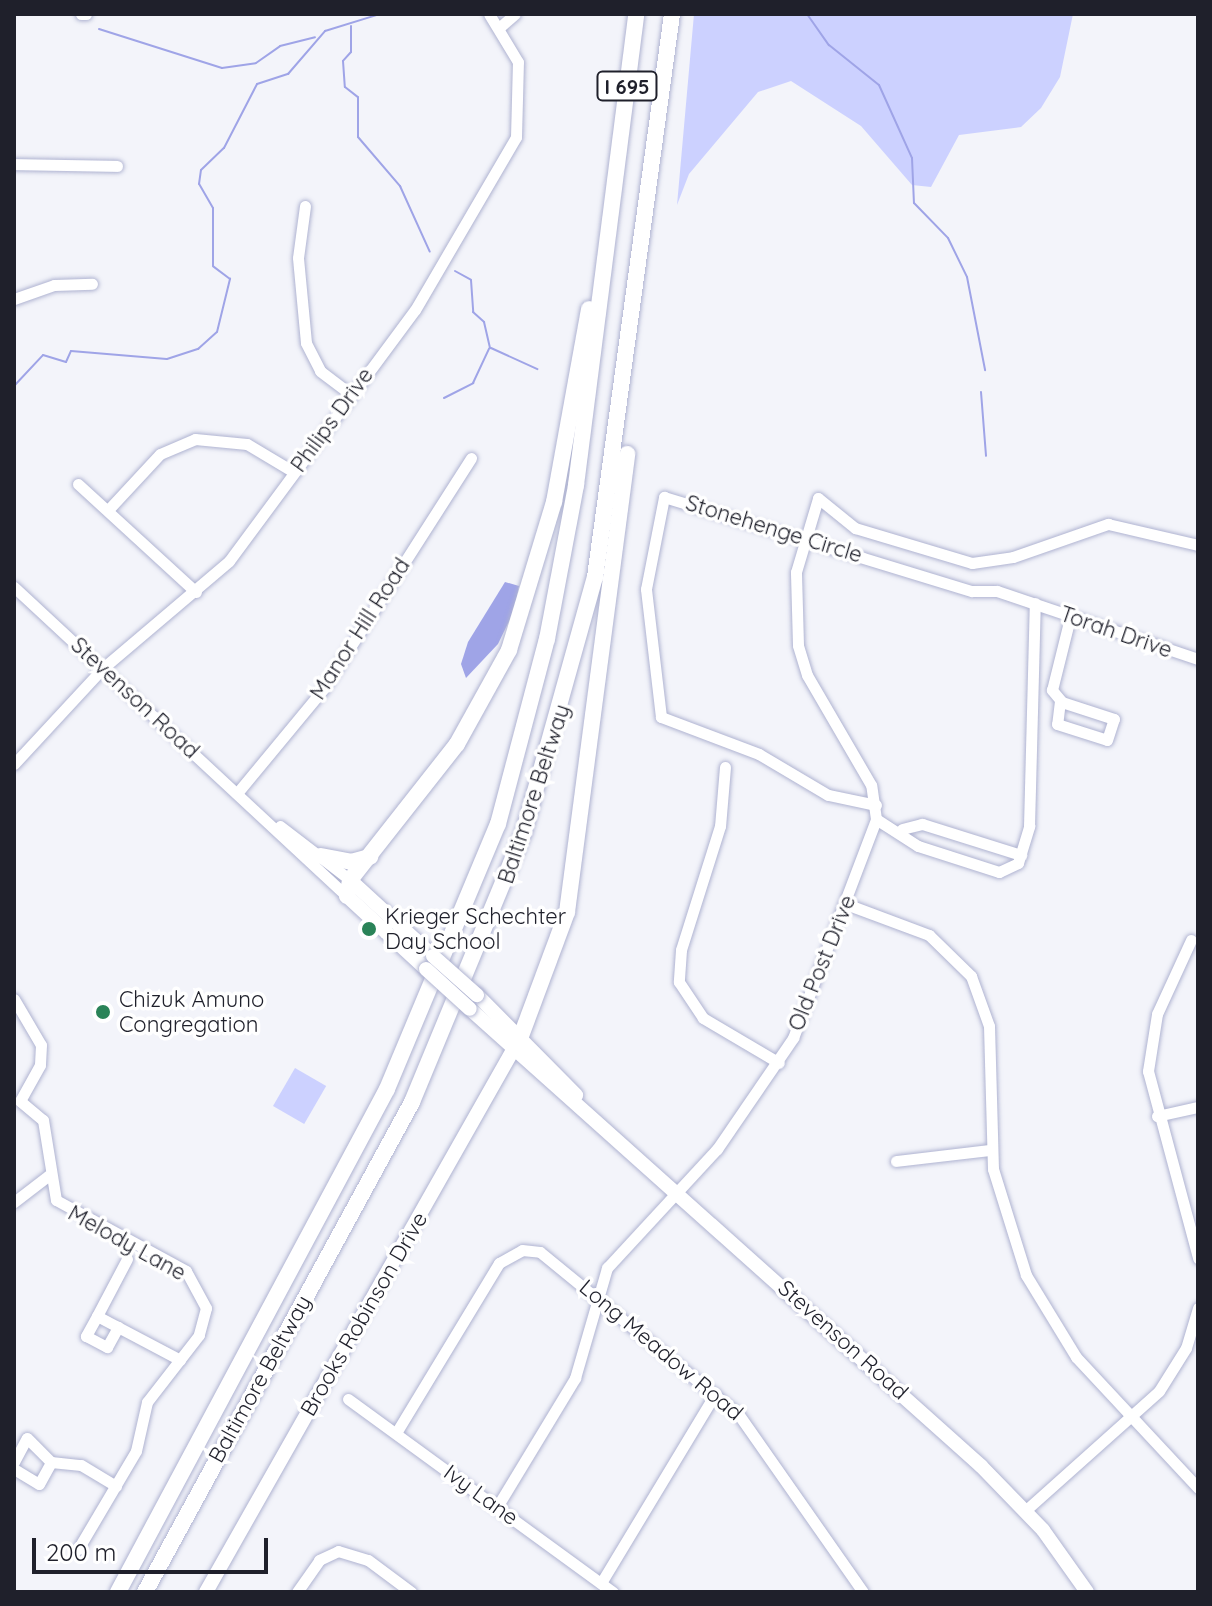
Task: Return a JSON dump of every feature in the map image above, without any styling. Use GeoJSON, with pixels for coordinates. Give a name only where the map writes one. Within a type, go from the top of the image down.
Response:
{"type":"FeatureCollection","features":[{"type":"Feature","properties":{"kind":"highway","name":"Baltimore Beltway"},"geometry":{"type":"LineString","coordinates":[[118,1592],[387,1089],[498,824],[561,571],[619,159],[636,14]]}},
{"type":"Feature","properties":{"kind":"highway","name":"Baltimore Beltway"},"geometry":{"type":"LineString","coordinates":[[145,1592],[412,1102],[524,831],[598,563],[672,14]]}},
{"type":"Feature","properties":{"kind":"highway"},"geometry":{"type":"LineString","coordinates":[[518,1042],[552,966],[573,872],[631,416],[657,126]]}},
{"type":"Feature","properties":{"kind":"highway"},"geometry":{"type":"LineString","coordinates":[[349,888],[457,744],[524,614],[561,468],[619,159]]}},
{"type":"Feature","properties":{"kind":"highway"},"geometry":{"type":"LineString","coordinates":[[321,856],[351,862],[371,856]]}},
{"type":"Feature","properties":{"kind":"main road","name":"Stevenson Road"},"geometry":{"type":"LineString","coordinates":[[349,888],[518,1042],[581,1106],[1026,1510],[1087,1592]]}},
{"type":"Feature","properties":{"kind":"main road","name":"Brooks Robinson Drive"},"geometry":{"type":"LineString","coordinates":[[206,1592],[518,1042]]}},
{"type":"Feature","properties":{"kind":"street","name":"Philips Drive"},"geometry":{"type":"LineString","coordinates":[[14,764],[103,668],[196,592],[243,545],[348,392],[415,310],[512,150],[520,79],[501,26],[489,14]]}},
{"type":"Feature","properties":{"kind":"street"},"geometry":{"type":"LineString","coordinates":[[501,26],[515,14]]}},
{"type":"Feature","properties":{"kind":"street"},"geometry":{"type":"LineString","coordinates":[[14,164],[117,166]]}},
{"type":"Feature","properties":{"kind":"street"},"geometry":{"type":"LineString","coordinates":[[305,206],[298,258],[306,343],[320,371],[348,392]]}},
{"type":"Feature","properties":{"kind":"street"},"geometry":{"type":"LineString","coordinates":[[14,299],[54,285],[92,284]]}},
{"type":"Feature","properties":{"kind":"street"},"geometry":{"type":"LineString","coordinates":[[108,510],[160,454],[195,439],[247,444],[294,472]]}},
{"type":"Feature","properties":{"kind":"street","name":"Manor Hill Road"},"geometry":{"type":"LineString","coordinates":[[238,792],[324,688],[471,458]]}},
{"type":"Feature","properties":{"kind":"street"},"geometry":{"type":"LineString","coordinates":[[78,484],[196,592]]}},
{"type":"Feature","properties":{"kind":"street","name":"Stonehenge Circle"},"geometry":{"type":"LineString","coordinates":[[876,805],[828,795],[759,754],[679,729],[656,710],[646,589],[664,497],[1035,603]]}},
{"type":"Feature","properties":{"kind":"street","name":"Old Post Drive"},"geometry":{"type":"LineString","coordinates":[[497,1507],[575,1378],[596,1294],[616,1254],[677,1191],[779,1063],[846,904],[876,819],[876,805],[801,660],[794,600],[802,537],[818,498],[855,528],[972,563],[1013,557],[1108,524],[1198,545]]}},
{"type":"Feature","properties":{"kind":"street","name":"Stevenson Road"},"geometry":{"type":"LineString","coordinates":[[14,587],[238,792],[349,888]]}},
{"type":"Feature","properties":{"kind":"street"},"geometry":{"type":"LineString","coordinates":[[876,819],[902,829],[918,846],[999,872],[1015,868],[1029,826],[1035,603]]}},
{"type":"Feature","properties":{"kind":"street","name":"Torah Drive"},"geometry":{"type":"LineString","coordinates":[[1035,603],[1070,618],[1198,659]]}},
{"type":"Feature","properties":{"kind":"street"},"geometry":{"type":"LineString","coordinates":[[1060,701],[1114,719],[1107,740],[1057,724],[1060,701],[1053,682],[1070,618]]}},
{"type":"Feature","properties":{"kind":"street"},"geometry":{"type":"LineString","coordinates":[[725,767],[720,826],[681,950],[679,982],[703,1018],[779,1063]]}},
{"type":"Feature","properties":{"kind":"street","name":"Stevenson Road"},"geometry":{"type":"LineString","coordinates":[[257,809],[321,856],[349,888]]}},
{"type":"Feature","properties":{"kind":"street"},"geometry":{"type":"LineString","coordinates":[[902,829],[922,824],[1021,855]]}},
{"type":"Feature","properties":{"kind":"street"},"geometry":{"type":"LineString","coordinates":[[846,904],[929,935],[971,976],[989,1026],[990,1150],[1008,1232],[1037,1297],[1076,1357],[1198,1488]]}},
{"type":"Feature","properties":{"kind":"street"},"geometry":{"type":"LineString","coordinates":[[1191,940],[1149,1043],[1157,1116],[1198,1258]]}},
{"type":"Feature","properties":{"kind":"street","name":"Melody Lane"},"geometry":{"type":"LineString","coordinates":[[14,999],[33,1023],[42,1055],[17,1099],[43,1120],[49,1175],[59,1204],[162,1257],[198,1285],[204,1324],[147,1402],[136,1451],[78,1549]]}},
{"type":"Feature","properties":{"kind":"street"},"geometry":{"type":"LineString","coordinates":[[1157,1116],[1198,1107]]}},
{"type":"Feature","properties":{"kind":"street"},"geometry":{"type":"LineString","coordinates":[[896,1161],[990,1150]]}},
{"type":"Feature","properties":{"kind":"street"},"geometry":{"type":"LineString","coordinates":[[14,1202],[49,1175]]}},
{"type":"Feature","properties":{"kind":"street","name":"Long Meadow Road"},"geometry":{"type":"LineString","coordinates":[[396,1433],[493,1271],[522,1250],[549,1256],[715,1394],[750,1427],[863,1592]]}},
{"type":"Feature","properties":{"kind":"street"},"geometry":{"type":"LineString","coordinates":[[118,1327],[107,1347],[86,1336],[127,1259]]}},
{"type":"Feature","properties":{"kind":"street"},"geometry":{"type":"LineString","coordinates":[[1026,1510],[1132,1417],[1179,1363],[1198,1308]]}},
{"type":"Feature","properties":{"kind":"street"},"geometry":{"type":"LineString","coordinates":[[97,1316],[180,1360]]}},
{"type":"Feature","properties":{"kind":"street"},"geometry":{"type":"LineString","coordinates":[[601,1583],[715,1394]]}},
{"type":"Feature","properties":{"kind":"street","name":"Ivy Lane"},"geometry":{"type":"LineString","coordinates":[[348,1399],[613,1592]]}},
{"type":"Feature","properties":{"kind":"street"},"geometry":{"type":"LineString","coordinates":[[14,1462],[27,1438],[51,1462],[81,1465],[116,1486]]}},
{"type":"Feature","properties":{"kind":"street"},"geometry":{"type":"LineString","coordinates":[[14,1469],[39,1484],[51,1462]]}},
{"type":"Feature","properties":{"kind":"street"},"geometry":{"type":"LineString","coordinates":[[297,1592],[319,1560],[338,1551],[368,1560],[411,1592]]}},
{"type":"Feature","properties":{"kind":"shaded area"},"geometry":{"type":"Polygon","coordinates":[[[694,14],[1073,14],[1060,77],[1041,108],[1021,127],[959,135],[931,187],[912,185],[861,126],[791,81],[758,92],[689,174],[677,205],[694,14]]]}},
{"type":"Feature","properties":{"kind":"shaded area"},"geometry":{"type":"Polygon","coordinates":[[[505,582],[519,586],[514,611],[498,644],[466,678],[461,664],[468,642],[505,582]]]}},
{"type":"Feature","properties":{"kind":"shaded area"},"geometry":{"type":"Polygon","coordinates":[[[295,1068],[326,1086],[304,1124],[273,1106],[295,1068]]]}},
{"type":"Feature","properties":{"kind":"waterway"},"geometry":{"type":"LineString","coordinates":[[14,386],[43,355],[66,362],[71,351],[167,359],[198,349],[217,332],[230,279],[213,266],[213,208],[199,184],[201,170],[224,148],[257,84],[288,74],[325,31],[380,14]]}},
{"type":"Feature","properties":{"kind":"waterway"},"geometry":{"type":"LineString","coordinates":[[807,14],[829,45],[879,85],[912,158],[914,203],[948,238],[967,277],[985,370]]}},
{"type":"Feature","properties":{"kind":"waterway"},"geometry":{"type":"LineString","coordinates":[[351,26],[351,52],[343,61],[345,87],[358,97],[358,137],[400,186],[430,252]]}},
{"type":"Feature","properties":{"kind":"waterway"},"geometry":{"type":"LineString","coordinates":[[99,29],[222,68],[256,63],[280,46],[315,37]]}},
{"type":"Feature","properties":{"kind":"waterway"},"geometry":{"type":"LineString","coordinates":[[455,271],[471,280],[473,312],[484,322],[490,348]]}},
{"type":"Feature","properties":{"kind":"waterway"},"geometry":{"type":"LineString","coordinates":[[491,348],[537,369]]}},
{"type":"Feature","properties":{"kind":"waterway"},"geometry":{"type":"LineString","coordinates":[[444,398],[473,383],[489,349]]}},
{"type":"Feature","properties":{"kind":"waterway"},"geometry":{"type":"LineString","coordinates":[[981,392],[986,456]]}},
{"type":"Feature","properties":{"kind":"place","name":"Krieger Schechter Day School"},"geometry":{"type":"Point","coordinates":[369,929]}},
{"type":"Feature","properties":{"kind":"place","name":"Chizuk Amuno Congregation"},"geometry":{"type":"Point","coordinates":[103,1012]}}]}
